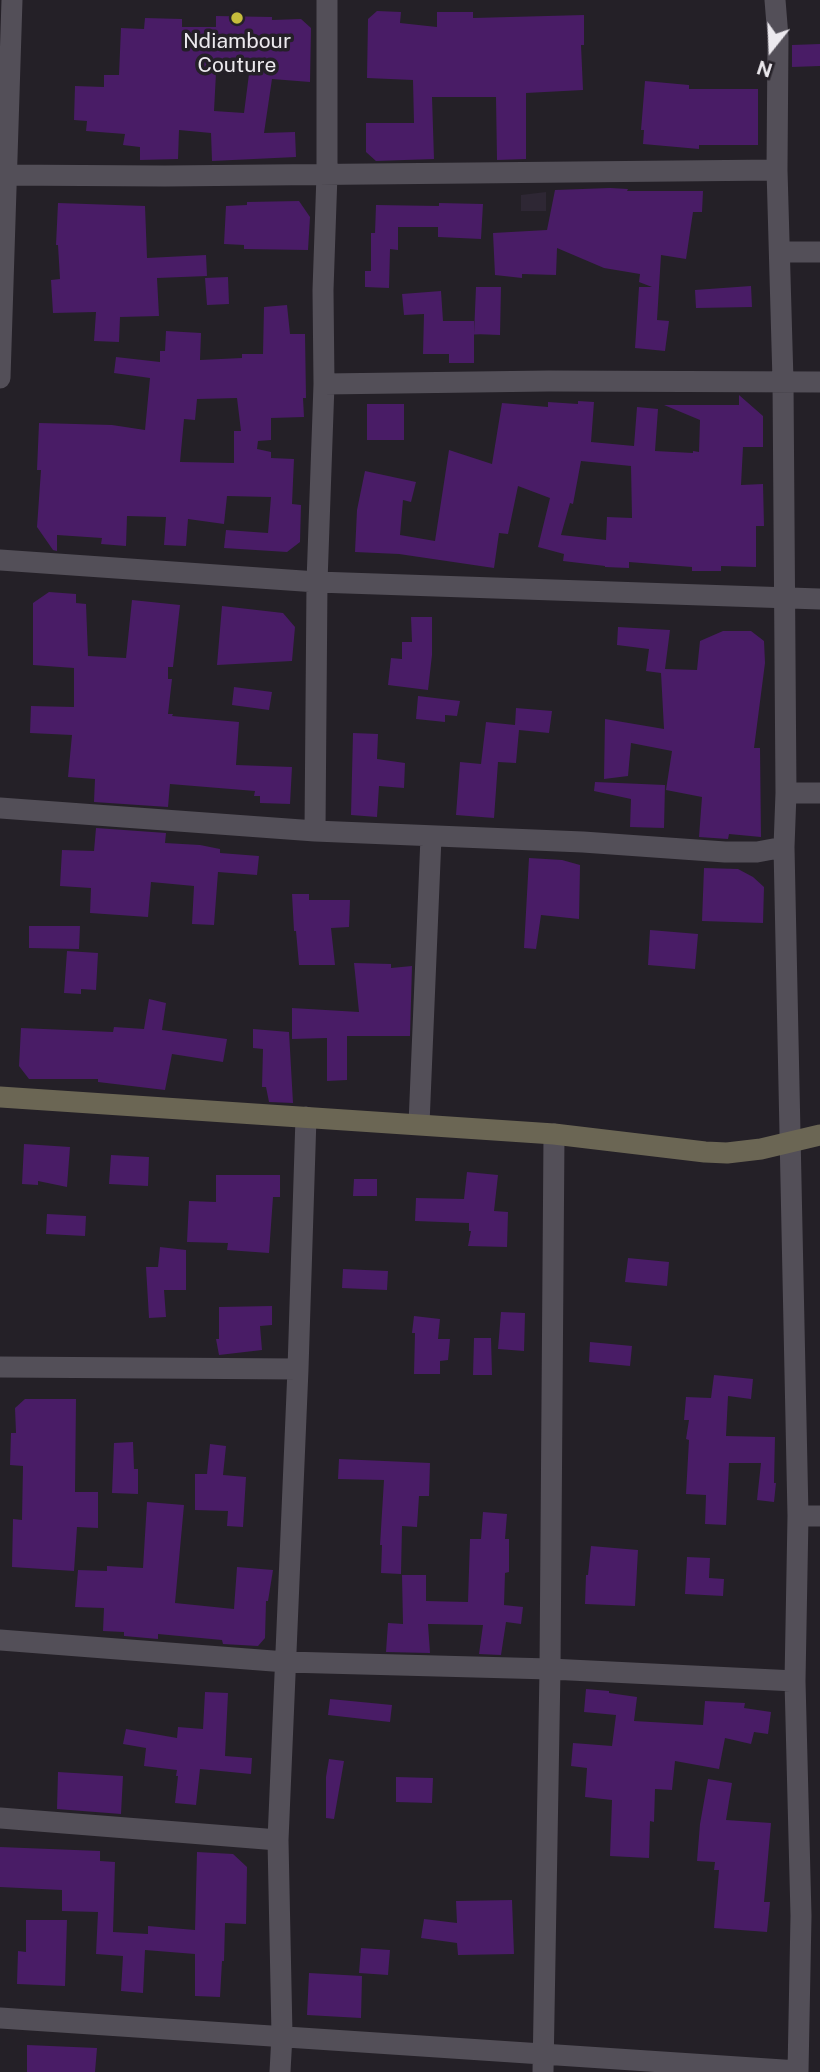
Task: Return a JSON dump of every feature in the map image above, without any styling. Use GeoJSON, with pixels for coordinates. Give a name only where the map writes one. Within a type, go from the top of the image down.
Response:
{"type":"FeatureCollection","features":[{"type":"Feature","properties":{"kind":"street"},"geometry":{"type":"LineString","coordinates":[[0,378],[4,175],[12,0]]}},
{"type":"Feature","properties":{"kind":"street"},"geometry":{"type":"LineString","coordinates":[[315,831],[317,582],[324,384],[327,0]]}},
{"type":"Feature","properties":{"kind":"street"},"geometry":{"type":"LineString","coordinates":[[0,2018],[282,2035],[543,2063],[798,2072],[811,1915],[795,1681],[797,1516],[784,847],[786,793],[783,381],[777,170],[778,37],[775,0]]}},
{"type":"Feature","properties":{"kind":"street"},"geometry":{"type":"LineString","coordinates":[[4,175],[777,170]]}},
{"type":"Feature","properties":{"kind":"street"},"geometry":{"type":"LineString","coordinates":[[779,252],[820,252]]}},
{"type":"Feature","properties":{"kind":"street"},"geometry":{"type":"LineString","coordinates":[[324,384],[820,382]]}},
{"type":"Feature","properties":{"kind":"street"},"geometry":{"type":"LineString","coordinates":[[0,560],[317,582],[820,598]]}},
{"type":"Feature","properties":{"kind":"street"},"geometry":{"type":"LineString","coordinates":[[786,793],[820,793]]}},
{"type":"Feature","properties":{"kind":"street"},"geometry":{"type":"LineString","coordinates":[[0,808],[315,831],[583,842],[725,852],[757,852],[784,847]]}},
{"type":"Feature","properties":{"kind":"street"},"geometry":{"type":"LineString","coordinates":[[419,1124],[431,837]]}},
{"type":"Feature","properties":{"kind":"street"},"geometry":{"type":"LineString","coordinates":[[0,1097],[419,1124],[554,1135],[705,1153],[761,1149],[820,1135]]}},
{"type":"Feature","properties":{"kind":"street"},"geometry":{"type":"LineString","coordinates":[[280,2072],[282,2035],[278,1840],[299,1369],[306,1117]]}},
{"type":"Feature","properties":{"kind":"street"},"geometry":{"type":"LineString","coordinates":[[543,2063],[550,1669],[554,1135]]}},
{"type":"Feature","properties":{"kind":"street"},"geometry":{"type":"LineString","coordinates":[[0,1367],[299,1369]]}},
{"type":"Feature","properties":{"kind":"street"},"geometry":{"type":"LineString","coordinates":[[797,1516],[820,1516]]}},
{"type":"Feature","properties":{"kind":"street"},"geometry":{"type":"LineString","coordinates":[[0,1640],[286,1662],[550,1669],[795,1681]]}},
{"type":"Feature","properties":{"kind":"street"},"geometry":{"type":"LineString","coordinates":[[0,1818],[278,1840]]}},
{"type":"Feature","properties":{"kind":"shaded area"},"geometry":{"type":"Polygon","coordinates":[[[546,192],[546,211],[521,211],[521,195],[546,192]]]}},
{"type":"Feature","properties":{"kind":"building"},"geometry":{"type":"Polygon","coordinates":[[[377,11],[401,12],[400,23],[437,27],[437,12],[473,12],[473,18],[584,15],[584,45],[581,45],[583,90],[526,93],[526,159],[497,160],[496,97],[432,97],[434,159],[376,161],[366,152],[366,123],[414,123],[413,80],[367,78],[368,19],[377,11]]]}},
{"type":"Feature","properties":{"kind":"building"},"geometry":{"type":"Polygon","coordinates":[[[216,16],[301,19],[311,28],[310,82],[272,79],[264,133],[295,132],[296,157],[212,161],[211,133],[179,130],[178,159],[140,160],[140,147],[123,145],[125,134],[86,131],[87,121],[74,120],[75,86],[104,87],[104,75],[119,75],[121,28],[144,29],[145,18],[182,19],[182,27],[216,27],[216,16]],[[216,73],[214,111],[244,113],[249,74],[216,73]]]}},
{"type":"Feature","properties":{"kind":"building"},"geometry":{"type":"Polygon","coordinates":[[[820,44],[820,66],[792,67],[792,45],[820,44]]]}},
{"type":"Feature","properties":{"kind":"building"},"geometry":{"type":"Polygon","coordinates":[[[645,81],[689,85],[689,89],[758,89],[758,145],[699,145],[699,149],[643,144],[644,130],[641,130],[645,81]]]}},
{"type":"Feature","properties":{"kind":"building"},"geometry":{"type":"Polygon","coordinates":[[[628,189],[627,191],[703,191],[702,212],[693,212],[686,259],[661,255],[657,320],[669,321],[665,351],[635,348],[639,287],[652,287],[639,282],[640,274],[604,268],[557,248],[556,275],[522,274],[522,278],[495,275],[493,233],[547,230],[555,190],[628,189]]]}},
{"type":"Feature","properties":{"kind":"building"},"geometry":{"type":"Polygon","coordinates":[[[299,201],[310,217],[308,250],[244,249],[244,245],[224,244],[226,206],[247,205],[247,202],[299,201]]]}},
{"type":"Feature","properties":{"kind":"building"},"geometry":{"type":"Polygon","coordinates":[[[58,203],[145,206],[147,258],[206,255],[207,276],[157,278],[159,316],[120,317],[119,342],[94,341],[96,312],[53,313],[51,280],[60,279],[56,245],[58,203]]]}},
{"type":"Feature","properties":{"kind":"building"},"geometry":{"type":"Polygon","coordinates":[[[439,203],[483,204],[481,239],[438,237],[438,227],[398,227],[398,250],[390,249],[389,288],[365,287],[365,271],[371,271],[371,233],[375,233],[376,205],[439,206],[439,203]]]}},
{"type":"Feature","properties":{"kind":"building"},"geometry":{"type":"Polygon","coordinates":[[[228,277],[229,304],[207,305],[205,278],[228,277]]]}},
{"type":"Feature","properties":{"kind":"building"},"geometry":{"type":"Polygon","coordinates":[[[751,286],[752,307],[696,308],[695,290],[751,286]]]}},
{"type":"Feature","properties":{"kind":"building"},"geometry":{"type":"Polygon","coordinates":[[[476,287],[501,287],[500,335],[474,334],[476,287]]]}},
{"type":"Feature","properties":{"kind":"building"},"geometry":{"type":"Polygon","coordinates":[[[441,291],[443,321],[474,321],[474,363],[449,363],[449,354],[423,354],[424,314],[404,315],[402,294],[441,291]]]}},
{"type":"Feature","properties":{"kind":"building"},"geometry":{"type":"Polygon","coordinates":[[[287,305],[290,334],[305,334],[304,417],[271,418],[271,440],[258,441],[257,449],[271,452],[271,458],[294,459],[292,504],[301,505],[300,542],[287,552],[224,548],[226,530],[268,533],[271,497],[227,496],[224,524],[188,519],[186,546],[164,545],[166,517],[127,516],[126,546],[101,544],[102,538],[57,535],[57,551],[53,550],[37,527],[41,470],[37,470],[39,423],[112,425],[145,430],[150,378],[114,373],[116,357],[160,362],[160,351],[165,351],[166,331],[201,333],[200,360],[263,354],[264,307],[287,305]],[[237,398],[197,399],[195,420],[184,419],[180,462],[234,463],[234,431],[241,431],[237,398]]]}},
{"type":"Feature","properties":{"kind":"building"},"geometry":{"type":"Polygon","coordinates":[[[739,395],[763,416],[763,447],[743,447],[741,485],[763,484],[764,526],[756,526],[756,567],[721,566],[721,571],[692,571],[692,567],[629,562],[629,568],[563,561],[564,554],[538,547],[550,498],[518,486],[508,534],[499,533],[494,568],[399,554],[355,552],[357,510],[365,471],[416,482],[411,502],[403,500],[400,535],[435,541],[449,450],[492,464],[502,403],[548,407],[548,402],[594,402],[591,442],[634,446],[637,407],[658,409],[655,451],[693,453],[699,452],[700,420],[664,405],[739,405],[739,395]],[[581,461],[573,504],[570,503],[561,535],[606,540],[607,517],[632,518],[631,466],[581,461]]]}},
{"type":"Feature","properties":{"kind":"building"},"geometry":{"type":"Polygon","coordinates":[[[367,404],[404,404],[404,440],[367,440],[367,404]]]}},
{"type":"Feature","properties":{"kind":"building"},"geometry":{"type":"Polygon","coordinates":[[[49,592],[76,594],[76,603],[86,604],[88,656],[126,658],[132,600],[180,605],[173,667],[168,667],[168,679],[172,679],[168,714],[239,722],[236,765],[292,767],[290,804],[260,803],[260,796],[254,796],[255,791],[170,784],[168,807],[94,802],[95,779],[68,777],[72,735],[30,733],[31,706],[74,707],[74,668],[33,665],[33,603],[49,592]]]}},
{"type":"Feature","properties":{"kind":"building"},"geometry":{"type":"Polygon","coordinates":[[[222,606],[283,613],[295,627],[292,661],[217,665],[222,606]]]}},
{"type":"Feature","properties":{"kind":"building"},"geometry":{"type":"Polygon","coordinates":[[[411,617],[432,617],[428,690],[388,685],[391,658],[402,659],[402,642],[412,642],[411,617]]]}},
{"type":"Feature","properties":{"kind":"building"},"geometry":{"type":"Polygon","coordinates":[[[618,627],[670,630],[665,669],[697,670],[700,641],[723,631],[751,631],[764,641],[765,663],[754,748],[760,748],[761,837],[729,834],[728,839],[699,837],[702,797],[666,790],[672,751],[631,743],[628,776],[604,779],[605,719],[664,729],[661,673],[646,671],[649,649],[617,645],[618,627]]]}},
{"type":"Feature","properties":{"kind":"building"},"geometry":{"type":"Polygon","coordinates":[[[234,687],[272,692],[269,710],[232,705],[234,687]]]}},
{"type":"Feature","properties":{"kind":"building"},"geometry":{"type":"Polygon","coordinates":[[[418,696],[460,701],[457,716],[445,715],[445,722],[416,719],[418,696]]]}},
{"type":"Feature","properties":{"kind":"building"},"geometry":{"type":"Polygon","coordinates":[[[516,708],[552,711],[549,733],[519,730],[516,763],[498,762],[494,818],[456,815],[460,762],[481,764],[486,722],[515,725],[516,708]]]}},
{"type":"Feature","properties":{"kind":"building"},"geometry":{"type":"Polygon","coordinates":[[[353,733],[378,734],[377,759],[405,763],[404,788],[379,786],[377,817],[351,815],[353,733]]]}},
{"type":"Feature","properties":{"kind":"building"},"geometry":{"type":"Polygon","coordinates":[[[595,782],[665,785],[664,828],[630,827],[631,799],[594,791],[595,782]]]}},
{"type":"Feature","properties":{"kind":"building"},"geometry":{"type":"Polygon","coordinates":[[[96,828],[166,833],[165,843],[200,845],[220,849],[220,853],[259,856],[257,875],[218,872],[214,925],[192,924],[194,886],[151,882],[148,917],[90,913],[91,888],[60,886],[62,850],[94,851],[96,828]]]}},
{"type":"Feature","properties":{"kind":"building"},"geometry":{"type":"Polygon","coordinates":[[[529,858],[562,860],[580,865],[579,919],[541,915],[536,949],[524,948],[529,858]]]}},
{"type":"Feature","properties":{"kind":"building"},"geometry":{"type":"Polygon","coordinates":[[[704,868],[738,869],[764,887],[763,923],[702,921],[704,868]]]}},
{"type":"Feature","properties":{"kind":"building"},"geometry":{"type":"Polygon","coordinates":[[[292,894],[309,894],[309,900],[350,900],[349,927],[331,928],[335,965],[299,965],[292,894]]]}},
{"type":"Feature","properties":{"kind":"building"},"geometry":{"type":"Polygon","coordinates":[[[29,926],[80,926],[79,949],[29,948],[29,926]]]}},
{"type":"Feature","properties":{"kind":"building"},"geometry":{"type":"Polygon","coordinates":[[[650,930],[698,934],[695,969],[648,965],[650,930]]]}},
{"type":"Feature","properties":{"kind":"building"},"geometry":{"type":"Polygon","coordinates":[[[67,951],[98,953],[96,990],[81,989],[81,994],[64,993],[67,951]]]}},
{"type":"Feature","properties":{"kind":"building"},"geometry":{"type":"Polygon","coordinates":[[[354,963],[391,964],[391,968],[412,966],[410,1036],[347,1036],[347,1080],[327,1081],[327,1038],[292,1039],[292,1008],[359,1012],[354,963]]]}},
{"type":"Feature","properties":{"kind":"building"},"geometry":{"type":"Polygon","coordinates":[[[149,999],[166,1003],[162,1030],[227,1039],[223,1062],[172,1054],[165,1090],[98,1082],[98,1079],[29,1079],[19,1066],[21,1028],[113,1032],[114,1027],[144,1029],[149,999]]]}},
{"type":"Feature","properties":{"kind":"building"},"geometry":{"type":"Polygon","coordinates":[[[253,1029],[289,1032],[293,1103],[269,1102],[266,1087],[262,1087],[263,1049],[253,1048],[253,1029]]]}},
{"type":"Feature","properties":{"kind":"building"},"geometry":{"type":"Polygon","coordinates":[[[24,1144],[70,1147],[67,1187],[38,1181],[38,1185],[22,1184],[24,1144]]]}},
{"type":"Feature","properties":{"kind":"building"},"geometry":{"type":"Polygon","coordinates":[[[111,1155],[149,1157],[148,1186],[109,1184],[111,1155]]]}},
{"type":"Feature","properties":{"kind":"building"},"geometry":{"type":"Polygon","coordinates":[[[467,1172],[498,1175],[494,1211],[508,1212],[507,1247],[468,1246],[471,1231],[469,1223],[415,1221],[416,1198],[464,1199],[467,1172]]]}},
{"type":"Feature","properties":{"kind":"building"},"geometry":{"type":"Polygon","coordinates":[[[216,1175],[280,1175],[280,1197],[273,1197],[269,1253],[227,1250],[228,1243],[187,1242],[189,1201],[216,1202],[216,1175]]]}},
{"type":"Feature","properties":{"kind":"building"},"geometry":{"type":"Polygon","coordinates":[[[354,1179],[377,1179],[377,1196],[353,1196],[354,1179]]]}},
{"type":"Feature","properties":{"kind":"building"},"geometry":{"type":"Polygon","coordinates":[[[47,1214],[86,1216],[85,1236],[46,1234],[47,1214]]]}},
{"type":"Feature","properties":{"kind":"building"},"geometry":{"type":"Polygon","coordinates":[[[160,1247],[186,1250],[186,1290],[164,1290],[166,1317],[149,1318],[146,1267],[158,1267],[160,1247]]]}},
{"type":"Feature","properties":{"kind":"building"},"geometry":{"type":"Polygon","coordinates":[[[628,1258],[669,1262],[667,1286],[625,1282],[628,1258]]]}},
{"type":"Feature","properties":{"kind":"building"},"geometry":{"type":"Polygon","coordinates":[[[343,1269],[388,1271],[387,1290],[342,1288],[343,1269]]]}},
{"type":"Feature","properties":{"kind":"building"},"geometry":{"type":"Polygon","coordinates":[[[272,1306],[272,1325],[260,1326],[262,1350],[219,1355],[216,1339],[219,1339],[219,1307],[272,1306]]]}},
{"type":"Feature","properties":{"kind":"building"},"geometry":{"type":"Polygon","coordinates":[[[501,1312],[525,1313],[524,1351],[498,1349],[501,1312]]]}},
{"type":"Feature","properties":{"kind":"building"},"geometry":{"type":"Polygon","coordinates":[[[414,1316],[440,1319],[438,1339],[450,1339],[448,1360],[440,1361],[440,1374],[414,1374],[414,1316]]]}},
{"type":"Feature","properties":{"kind":"building"},"geometry":{"type":"Polygon","coordinates":[[[474,1338],[491,1338],[492,1375],[473,1375],[474,1338]]]}},
{"type":"Feature","properties":{"kind":"building"},"geometry":{"type":"Polygon","coordinates":[[[590,1342],[632,1346],[630,1366],[589,1362],[590,1342]]]}},
{"type":"Feature","properties":{"kind":"building"},"geometry":{"type":"Polygon","coordinates":[[[714,1375],[753,1379],[751,1399],[728,1396],[726,1436],[775,1437],[774,1502],[757,1500],[761,1463],[729,1463],[726,1525],[705,1524],[706,1495],[686,1494],[689,1440],[686,1439],[689,1420],[684,1420],[686,1397],[711,1398],[714,1375]]]}},
{"type":"Feature","properties":{"kind":"building"},"geometry":{"type":"Polygon","coordinates":[[[25,1399],[76,1399],[75,1492],[98,1492],[98,1528],[77,1527],[74,1571],[12,1567],[13,1519],[22,1520],[23,1466],[10,1465],[11,1433],[16,1433],[15,1408],[25,1399]]]}},
{"type":"Feature","properties":{"kind":"building"},"geometry":{"type":"Polygon","coordinates":[[[133,1442],[134,1469],[138,1469],[138,1494],[112,1493],[114,1443],[133,1442]]]}},
{"type":"Feature","properties":{"kind":"building"},"geometry":{"type":"Polygon","coordinates":[[[210,1444],[226,1446],[223,1475],[246,1477],[243,1527],[227,1526],[228,1511],[195,1510],[195,1474],[207,1474],[210,1444]]]}},
{"type":"Feature","properties":{"kind":"building"},"geometry":{"type":"Polygon","coordinates":[[[339,1459],[430,1463],[429,1496],[419,1496],[417,1527],[402,1526],[401,1574],[381,1573],[384,1480],[338,1479],[339,1459]]]}},
{"type":"Feature","properties":{"kind":"building"},"geometry":{"type":"Polygon","coordinates":[[[147,1502],[184,1505],[175,1603],[234,1609],[237,1567],[273,1570],[266,1601],[265,1638],[258,1646],[223,1644],[222,1640],[158,1634],[158,1639],[124,1636],[124,1632],[103,1631],[104,1608],[75,1607],[78,1570],[107,1571],[107,1566],[143,1568],[147,1502]]]}},
{"type":"Feature","properties":{"kind":"building"},"geometry":{"type":"Polygon","coordinates":[[[483,1512],[507,1514],[505,1539],[509,1539],[509,1572],[505,1573],[504,1605],[523,1607],[521,1624],[506,1622],[501,1655],[479,1654],[483,1625],[428,1624],[430,1653],[386,1652],[388,1623],[403,1624],[402,1575],[426,1575],[426,1601],[468,1602],[470,1539],[481,1539],[483,1512]]]}},
{"type":"Feature","properties":{"kind":"building"},"geometry":{"type":"Polygon","coordinates":[[[591,1546],[638,1550],[635,1606],[585,1604],[591,1546]]]}},
{"type":"Feature","properties":{"kind":"building"},"geometry":{"type":"Polygon","coordinates":[[[687,1557],[710,1558],[709,1578],[724,1579],[723,1596],[685,1594],[687,1557]]]}},
{"type":"Feature","properties":{"kind":"building"},"geometry":{"type":"Polygon","coordinates":[[[586,1689],[637,1697],[634,1721],[703,1725],[705,1701],[745,1703],[744,1708],[771,1712],[768,1734],[754,1732],[751,1744],[725,1738],[719,1769],[675,1761],[672,1790],[655,1789],[654,1822],[650,1821],[649,1858],[610,1856],[612,1800],[585,1797],[587,1768],[571,1766],[573,1743],[612,1746],[616,1715],[584,1712],[586,1689]]]}},
{"type":"Feature","properties":{"kind":"building"},"geometry":{"type":"Polygon","coordinates":[[[205,1692],[228,1693],[225,1756],[252,1758],[251,1774],[200,1769],[196,1805],[175,1803],[177,1770],[144,1766],[146,1748],[123,1744],[126,1729],[177,1738],[178,1727],[203,1729],[205,1692]]]}},
{"type":"Feature","properties":{"kind":"building"},"geometry":{"type":"Polygon","coordinates":[[[330,1699],[392,1705],[390,1722],[328,1715],[330,1699]]]}},
{"type":"Feature","properties":{"kind":"building"},"geometry":{"type":"Polygon","coordinates":[[[329,1759],[344,1761],[334,1819],[326,1818],[329,1759]]]}},
{"type":"Feature","properties":{"kind":"building"},"geometry":{"type":"Polygon","coordinates":[[[58,1772],[123,1776],[121,1814],[57,1809],[58,1772]]]}},
{"type":"Feature","properties":{"kind":"building"},"geometry":{"type":"Polygon","coordinates":[[[396,1777],[433,1778],[432,1803],[396,1802],[396,1777]]]}},
{"type":"Feature","properties":{"kind":"building"},"geometry":{"type":"Polygon","coordinates":[[[708,1779],[732,1783],[726,1820],[771,1823],[764,1902],[770,1902],[767,1932],[714,1928],[719,1870],[714,1870],[715,1862],[697,1861],[708,1779]]]}},
{"type":"Feature","properties":{"kind":"building"},"geometry":{"type":"Polygon","coordinates":[[[0,1847],[100,1851],[100,1861],[115,1862],[113,1932],[148,1934],[148,1926],[195,1930],[197,1852],[233,1854],[247,1867],[246,1924],[225,1923],[220,1997],[195,1996],[195,1954],[145,1950],[143,1993],[121,1991],[123,1956],[96,1954],[98,1912],[62,1911],[62,1890],[0,1887],[0,1847]]]}},
{"type":"Feature","properties":{"kind":"building"},"geometry":{"type":"Polygon","coordinates":[[[512,1900],[514,1954],[458,1955],[457,1943],[421,1938],[424,1919],[457,1923],[456,1901],[512,1900]]]}},
{"type":"Feature","properties":{"kind":"building"},"geometry":{"type":"Polygon","coordinates":[[[26,1920],[67,1920],[65,1986],[17,1984],[18,1951],[26,1952],[26,1920]]]}},
{"type":"Feature","properties":{"kind":"building"},"geometry":{"type":"Polygon","coordinates":[[[361,1948],[390,1950],[388,1975],[359,1973],[361,1948]]]}},
{"type":"Feature","properties":{"kind":"building"},"geometry":{"type":"Polygon","coordinates":[[[309,1973],[362,1976],[361,2018],[307,2015],[309,1973]]]}},
{"type":"Feature","properties":{"kind":"building"},"geometry":{"type":"Polygon","coordinates":[[[27,2045],[97,2048],[95,2072],[27,2072],[27,2045]]]}},
{"type":"Feature","properties":{"kind":"place","name":"Ndiambour Couture"},"geometry":{"type":"Point","coordinates":[237,18]}}]}
